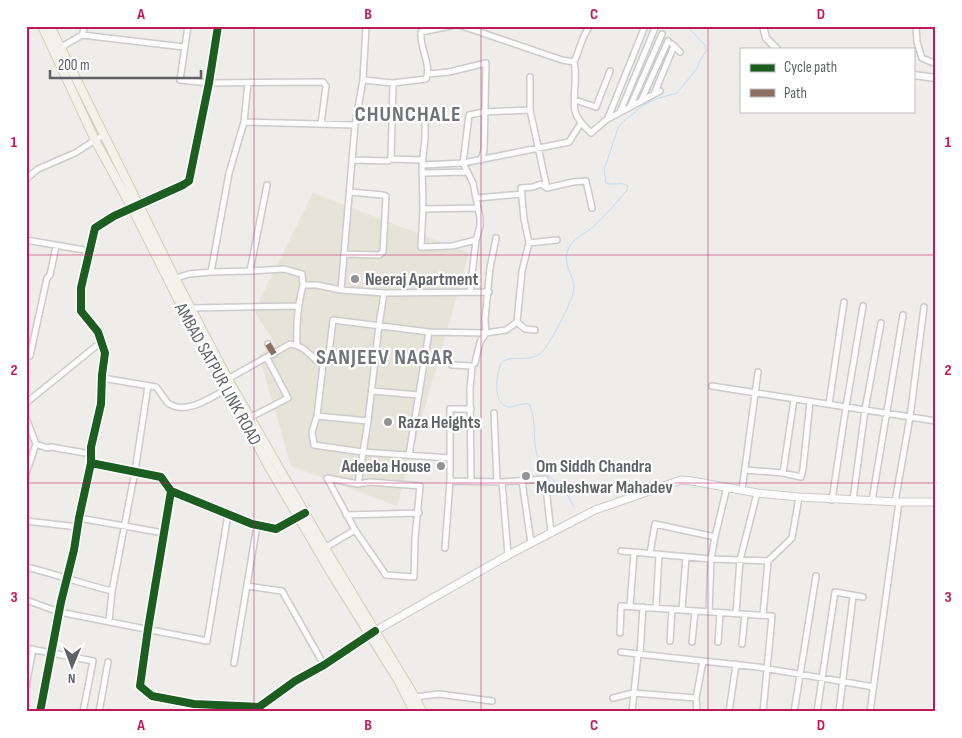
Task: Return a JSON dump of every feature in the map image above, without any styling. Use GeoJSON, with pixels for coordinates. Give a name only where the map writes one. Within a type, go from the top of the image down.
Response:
{"type":"FeatureCollection","features":[{"type":"Feature","properties":{"kind":"main road","name":"AMBAD SATPUR LINK ROAD"},"geometry":{"type":"LineString","coordinates":[[42,26],[103,135],[200,343],[250,417],[301,515]]}},
{"type":"Feature","properties":{"kind":"main road","name":"AMBAD SATPUR LINK ROAD"},"geometry":{"type":"LineString","coordinates":[[50,26],[57,50],[95,140],[136,206]]}},
{"type":"Feature","properties":{"kind":"main road","name":"AMBAD SATPUR LINK ROAD"},"geometry":{"type":"LineString","coordinates":[[172,280],[192,308],[225,380],[227,390],[269,467],[301,515],[372,633],[414,712]]}},
{"type":"Feature","properties":{"kind":"main road"},"geometry":{"type":"LineString","coordinates":[[372,633],[508,555],[595,510],[681,480],[757,493],[832,500],[936,502]]}},
{"type":"Feature","properties":{"kind":"main road","name":"AMBAD SATPUR LINK ROAD"},"geometry":{"type":"LineString","coordinates":[[372,633],[415,697],[422,712]]}},
{"type":"Feature","properties":{"kind":"street"},"geometry":{"type":"LineString","coordinates":[[82,35],[85,26]]}},
{"type":"Feature","properties":{"kind":"street"},"geometry":{"type":"LineString","coordinates":[[188,26],[180,80],[208,84],[323,82],[326,86],[321,124]]}},
{"type":"Feature","properties":{"kind":"street"},"geometry":{"type":"LineString","coordinates":[[40,712],[59,612],[74,550],[91,463],[94,432],[101,404],[105,353],[98,332],[81,311],[81,288],[95,228],[136,206],[183,185],[190,178],[218,26]]}},
{"type":"Feature","properties":{"kind":"street"},"geometry":{"type":"LineString","coordinates":[[341,290],[355,125],[363,80],[366,26]]}},
{"type":"Feature","properties":{"kind":"street"},"geometry":{"type":"LineString","coordinates":[[363,80],[393,82],[426,79],[428,74],[421,32],[451,26]]}},
{"type":"Feature","properties":{"kind":"street"},"geometry":{"type":"LineString","coordinates":[[462,26],[562,60],[574,62]]}},
{"type":"Feature","properties":{"kind":"street"},"geometry":{"type":"LineString","coordinates":[[590,26],[582,36],[579,52],[574,62],[576,71],[575,111],[581,123],[592,133],[608,119],[660,91]]}},
{"type":"Feature","properties":{"kind":"street"},"geometry":{"type":"LineString","coordinates":[[608,119],[645,26]]}},
{"type":"Feature","properties":{"kind":"street"},"geometry":{"type":"LineString","coordinates":[[762,26],[768,42],[776,48]]}},
{"type":"Feature","properties":{"kind":"street"},"geometry":{"type":"LineString","coordinates":[[916,26],[917,42],[922,58],[936,64]]}},
{"type":"Feature","properties":{"kind":"street"},"geometry":{"type":"LineString","coordinates":[[620,112],[654,27],[680,52]]}},
{"type":"Feature","properties":{"kind":"street"},"geometry":{"type":"LineString","coordinates":[[630,107],[662,34]]}},
{"type":"Feature","properties":{"kind":"street"},"geometry":{"type":"LineString","coordinates":[[57,50],[82,35],[184,47]]}},
{"type":"Feature","properties":{"kind":"street"},"geometry":{"type":"LineString","coordinates":[[641,102],[668,40]]}},
{"type":"Feature","properties":{"kind":"street"},"geometry":{"type":"LineString","coordinates":[[654,94],[674,46]]}},
{"type":"Feature","properties":{"kind":"street"},"geometry":{"type":"LineString","coordinates":[[428,74],[449,72],[486,63],[484,150],[481,160]]}},
{"type":"Feature","properties":{"kind":"street"},"geometry":{"type":"LineString","coordinates":[[575,100],[596,107],[610,71]]}},
{"type":"Feature","properties":{"kind":"street"},"geometry":{"type":"LineString","coordinates":[[914,75],[936,78]]}},
{"type":"Feature","properties":{"kind":"street"},"geometry":{"type":"LineString","coordinates":[[530,77],[530,110],[540,148],[547,188]]}},
{"type":"Feature","properties":{"kind":"street"},"geometry":{"type":"LineString","coordinates":[[391,159],[393,82]]}},
{"type":"Feature","properties":{"kind":"street"},"geometry":{"type":"LineString","coordinates":[[211,272],[229,173],[244,122],[248,83]]}},
{"type":"Feature","properties":{"kind":"street"},"geometry":{"type":"LineString","coordinates":[[470,292],[480,218],[473,183],[463,163],[469,115],[484,112],[530,110]]}},
{"type":"Feature","properties":{"kind":"street"},"geometry":{"type":"LineString","coordinates":[[424,114],[425,139],[422,163],[420,247],[452,246],[476,240]]}},
{"type":"Feature","properties":{"kind":"street"},"geometry":{"type":"LineString","coordinates":[[244,122],[355,125]]}},
{"type":"Feature","properties":{"kind":"street"},"geometry":{"type":"LineString","coordinates":[[352,160],[388,161],[391,159],[422,163],[463,163],[569,142],[581,123]]}},
{"type":"Feature","properties":{"kind":"street"},"geometry":{"type":"LineString","coordinates":[[26,179],[38,169],[75,153],[103,135]]}},
{"type":"Feature","properties":{"kind":"street"},"geometry":{"type":"LineString","coordinates":[[423,173],[466,172]]}},
{"type":"Feature","properties":{"kind":"street"},"geometry":{"type":"LineString","coordinates":[[323,365],[328,362],[332,320],[428,332],[486,333],[506,330],[517,322],[522,271],[528,243],[522,188],[541,184],[547,188],[586,181],[592,208]]}},
{"type":"Feature","properties":{"kind":"street"},"geometry":{"type":"LineString","coordinates":[[250,271],[267,185]]}},
{"type":"Feature","properties":{"kind":"street"},"geometry":{"type":"LineString","coordinates":[[344,254],[380,255],[383,252],[386,196],[350,192]]}},
{"type":"Feature","properties":{"kind":"street"},"geometry":{"type":"LineString","coordinates":[[477,198],[522,194]]}},
{"type":"Feature","properties":{"kind":"street"},"geometry":{"type":"LineString","coordinates":[[422,209],[478,208]]}},
{"type":"Feature","properties":{"kind":"street"},"geometry":{"type":"LineString","coordinates":[[475,362],[480,342],[486,333],[485,319],[490,268],[496,238]]}},
{"type":"Feature","properties":{"kind":"street"},"geometry":{"type":"LineString","coordinates":[[26,240],[90,251]]}},
{"type":"Feature","properties":{"kind":"street"},"geometry":{"type":"LineString","coordinates":[[528,243],[557,240]]}},
{"type":"Feature","properties":{"kind":"street"},"geometry":{"type":"LineString","coordinates":[[26,356],[30,356],[56,246]]}},
{"type":"Feature","properties":{"kind":"street"},"geometry":{"type":"LineString","coordinates":[[172,280],[189,274],[284,268],[302,274],[303,285],[296,329],[297,345]]}},
{"type":"Feature","properties":{"kind":"street"},"geometry":{"type":"LineString","coordinates":[[303,285],[317,285],[341,290],[384,294],[489,292]]}},
{"type":"Feature","properties":{"kind":"street"},"geometry":{"type":"LineString","coordinates":[[358,484],[384,294]]}},
{"type":"Feature","properties":{"kind":"street"},"geometry":{"type":"LineString","coordinates":[[829,404],[844,302]]}},
{"type":"Feature","properties":{"kind":"street"},"geometry":{"type":"LineString","coordinates":[[192,308],[299,306]]}},
{"type":"Feature","properties":{"kind":"street"},"geometry":{"type":"LineString","coordinates":[[832,500],[864,306]]}},
{"type":"Feature","properties":{"kind":"street"},"geometry":{"type":"LineString","coordinates":[[870,712],[924,307]]}},
{"type":"Feature","properties":{"kind":"street"},"geometry":{"type":"LineString","coordinates":[[872,500],[903,315]]}},
{"type":"Feature","properties":{"kind":"street"},"geometry":{"type":"LineString","coordinates":[[517,322],[525,330],[536,330]]}},
{"type":"Feature","properties":{"kind":"street"},"geometry":{"type":"LineString","coordinates":[[853,500],[865,410],[881,323]]}},
{"type":"Feature","properties":{"kind":"street"},"geometry":{"type":"LineString","coordinates":[[409,455],[428,332]]}},
{"type":"Feature","properties":{"kind":"street"},"geometry":{"type":"LineString","coordinates":[[26,403],[101,342]]}},
{"type":"Feature","properties":{"kind":"street"},"geometry":{"type":"LineString","coordinates":[[268,344],[274,354]]}},
{"type":"Feature","properties":{"kind":"street"},"geometry":{"type":"LineString","coordinates":[[225,380],[290,344],[300,346],[323,365]]}},
{"type":"Feature","properties":{"kind":"street"},"geometry":{"type":"LineString","coordinates":[[329,353],[376,357]]}},
{"type":"Feature","properties":{"kind":"street"},"geometry":{"type":"LineString","coordinates":[[250,417],[288,398],[267,358]]}},
{"type":"Feature","properties":{"kind":"street"},"geometry":{"type":"LineString","coordinates":[[323,365],[323,380],[318,399],[317,416],[312,432],[314,445],[363,452],[449,458]]}},
{"type":"Feature","properties":{"kind":"street"},"geometry":{"type":"LineString","coordinates":[[452,365],[472,366],[470,389],[472,481]]}},
{"type":"Feature","properties":{"kind":"street"},"geometry":{"type":"LineString","coordinates":[[742,490],[758,372]]}},
{"type":"Feature","properties":{"kind":"street"},"geometry":{"type":"LineString","coordinates":[[102,378],[156,387],[168,403],[178,406],[191,407],[227,390]]}},
{"type":"Feature","properties":{"kind":"street"},"geometry":{"type":"LineString","coordinates":[[108,622],[148,386]]}},
{"type":"Feature","properties":{"kind":"street"},"geometry":{"type":"LineString","coordinates":[[712,386],[936,421]]}},
{"type":"Feature","properties":{"kind":"street"},"geometry":{"type":"LineString","coordinates":[[372,391],[419,395]]}},
{"type":"Feature","properties":{"kind":"street"},"geometry":{"type":"LineString","coordinates":[[783,473],[794,400]]}},
{"type":"Feature","properties":{"kind":"street"},"geometry":{"type":"LineString","coordinates":[[745,470],[783,473],[801,478],[810,402]]}},
{"type":"Feature","properties":{"kind":"street"},"geometry":{"type":"LineString","coordinates":[[445,548],[450,481],[450,409],[471,409]]}},
{"type":"Feature","properties":{"kind":"street"},"geometry":{"type":"LineString","coordinates":[[494,413],[499,482],[508,555]]}},
{"type":"Feature","properties":{"kind":"street"},"geometry":{"type":"LineString","coordinates":[[317,416],[368,421]]}},
{"type":"Feature","properties":{"kind":"street"},"geometry":{"type":"LineString","coordinates":[[26,418],[36,444],[26,474]]}},
{"type":"Feature","properties":{"kind":"street"},"geometry":{"type":"LineString","coordinates":[[36,444],[47,448],[51,447],[91,454]]}},
{"type":"Feature","properties":{"kind":"street"},"geometry":{"type":"LineString","coordinates":[[91,463],[161,477],[171,491],[257,525],[276,529],[301,515]]}},
{"type":"Feature","properties":{"kind":"street"},"geometry":{"type":"LineString","coordinates":[[327,478],[358,484],[370,482],[420,486],[419,513],[415,538],[414,577],[386,575],[355,530],[327,478]]}},
{"type":"Feature","properties":{"kind":"street"},"geometry":{"type":"LineString","coordinates":[[450,481],[499,482],[545,479],[551,532]]}},
{"type":"Feature","properties":{"kind":"street"},"geometry":{"type":"LineString","coordinates":[[522,481],[531,543]]}},
{"type":"Feature","properties":{"kind":"street"},"geometry":{"type":"LineString","coordinates":[[710,612],[711,559],[727,487]]}},
{"type":"Feature","properties":{"kind":"street"},"geometry":{"type":"LineString","coordinates":[[171,491],[140,686],[152,696],[194,704],[259,707],[295,681],[324,665],[372,633]]}},
{"type":"Feature","properties":{"kind":"street"},"geometry":{"type":"LineString","coordinates":[[736,613],[740,560],[757,493]]}},
{"type":"Feature","properties":{"kind":"street"},"geometry":{"type":"LineString","coordinates":[[763,615],[768,561],[792,538],[799,497]]}},
{"type":"Feature","properties":{"kind":"street"},"geometry":{"type":"LineString","coordinates":[[346,515],[419,513]]}},
{"type":"Feature","properties":{"kind":"street"},"geometry":{"type":"LineString","coordinates":[[26,600],[59,612],[207,641],[228,514]]}},
{"type":"Feature","properties":{"kind":"street"},"geometry":{"type":"LineString","coordinates":[[79,518],[164,534]]}},
{"type":"Feature","properties":{"kind":"street"},"geometry":{"type":"LineString","coordinates":[[26,521],[78,527]]}},
{"type":"Feature","properties":{"kind":"street"},"geometry":{"type":"LineString","coordinates":[[650,554],[655,524],[715,537]]}},
{"type":"Feature","properties":{"kind":"street"},"geometry":{"type":"LineString","coordinates":[[234,663],[257,525]]}},
{"type":"Feature","properties":{"kind":"street"},"geometry":{"type":"LineString","coordinates":[[322,550],[355,530]]}},
{"type":"Feature","properties":{"kind":"street"},"geometry":{"type":"LineString","coordinates":[[621,551],[711,559],[768,561]]}},
{"type":"Feature","properties":{"kind":"street"},"geometry":{"type":"LineString","coordinates":[[630,606],[634,553]]}},
{"type":"Feature","properties":{"kind":"street"},"geometry":{"type":"LineString","coordinates":[[656,608],[659,554]]}},
{"type":"Feature","properties":{"kind":"street"},"geometry":{"type":"LineString","coordinates":[[682,610],[686,557]]}},
{"type":"Feature","properties":{"kind":"street"},"geometry":{"type":"LineString","coordinates":[[26,567],[112,591]]}},
{"type":"Feature","properties":{"kind":"street"},"geometry":{"type":"LineString","coordinates":[[794,712],[816,576]]}},
{"type":"Feature","properties":{"kind":"street"},"geometry":{"type":"LineString","coordinates":[[247,586],[282,591],[324,665]]}},
{"type":"Feature","properties":{"kind":"street"},"geometry":{"type":"LineString","coordinates":[[817,712],[835,592],[863,597]]}},
{"type":"Feature","properties":{"kind":"street"},"geometry":{"type":"LineString","coordinates":[[839,712],[853,596]]}},
{"type":"Feature","properties":{"kind":"street"},"geometry":{"type":"LineString","coordinates":[[620,633],[621,606],[772,616],[763,712]]}},
{"type":"Feature","properties":{"kind":"street"},"geometry":{"type":"LineString","coordinates":[[632,712],[644,607]]}},
{"type":"Feature","properties":{"kind":"street"},"geometry":{"type":"LineString","coordinates":[[670,641],[672,609]]}},
{"type":"Feature","properties":{"kind":"street"},"geometry":{"type":"LineString","coordinates":[[692,642],[694,611]]}},
{"type":"Feature","properties":{"kind":"street"},"geometry":{"type":"LineString","coordinates":[[718,642],[720,613]]}},
{"type":"Feature","properties":{"kind":"street"},"geometry":{"type":"LineString","coordinates":[[742,644],[745,614]]}},
{"type":"Feature","properties":{"kind":"street"},"geometry":{"type":"LineString","coordinates":[[26,648],[93,661],[83,712]]}},
{"type":"Feature","properties":{"kind":"street"},"geometry":{"type":"LineString","coordinates":[[26,686],[33,649]]}},
{"type":"Feature","properties":{"kind":"street"},"geometry":{"type":"LineString","coordinates":[[621,652],[768,668],[874,687]]}},
{"type":"Feature","properties":{"kind":"street"},"geometry":{"type":"LineString","coordinates":[[697,712],[696,698],[703,661]]}},
{"type":"Feature","properties":{"kind":"street"},"geometry":{"type":"LineString","coordinates":[[99,712],[108,662]]}},
{"type":"Feature","properties":{"kind":"street"},"geometry":{"type":"LineString","coordinates":[[729,712],[736,664]]}},
{"type":"Feature","properties":{"kind":"street"},"geometry":{"type":"LineString","coordinates":[[613,698],[633,693],[696,698]]}},
{"type":"Feature","properties":{"kind":"street"},"geometry":{"type":"LineString","coordinates":[[415,697],[439,694],[492,701]]}},
{"type":"Feature","properties":{"kind":"shaded area"},"geometry":{"type":"Polygon","coordinates":[[[313,193],[469,253],[397,506],[291,466],[259,355],[276,345],[254,311],[313,193]]]}},
{"type":"Feature","properties":{"kind":"waterway"},"geometry":{"type":"LineString","coordinates":[[574,507],[565,493],[541,466],[535,447],[533,418],[529,404],[511,407],[501,403],[497,392],[499,369],[506,360],[534,357],[540,353],[546,347],[558,326],[574,291],[566,257],[569,248],[575,240],[592,228],[627,190],[628,186],[606,183],[604,170],[618,128],[644,105],[656,99],[677,93],[698,67],[706,51],[705,45],[687,26]]}},
{"type":"Feature","properties":{"kind":"marked path"},"geometry":{"type":"LineString","coordinates":[[268,344],[274,354]]}},
{"type":"Feature","properties":{"kind":"cycle path"},"geometry":{"type":"LineString","coordinates":[[91,463],[91,447],[101,404],[105,353],[98,332],[81,311],[81,288],[95,228],[114,216],[189,181],[209,83],[218,26]]}},
{"type":"Feature","properties":{"kind":"cycle path"},"geometry":{"type":"LineString","coordinates":[[40,712],[91,463],[161,477],[171,491],[252,524],[276,529],[305,513]]}},
{"type":"Feature","properties":{"kind":"cycle path"},"geometry":{"type":"LineString","coordinates":[[171,491],[140,686],[152,696],[194,704],[259,707],[295,681],[324,665],[375,631]]}},
{"type":"Feature","properties":{"kind":"place","name":"Neeraj Apartment"},"geometry":{"type":"Point","coordinates":[355,279]}},
{"type":"Feature","properties":{"kind":"place","name":"Raza Heights"},"geometry":{"type":"Point","coordinates":[388,422]}},
{"type":"Feature","properties":{"kind":"place","name":"Adeeba House"},"geometry":{"type":"Point","coordinates":[441,466]}},
{"type":"Feature","properties":{"kind":"place","name":"Om Siddh Chandra Mouleshwar Mahadev"},"geometry":{"type":"Point","coordinates":[526,476]}},
{"type":"Feature","properties":{"kind":"district","name":"CHUNCHALE"},"geometry":{"type":"Point","coordinates":[408,114]}},
{"type":"Feature","properties":{"kind":"district","name":"SANJEEV NAGAR"},"geometry":{"type":"Point","coordinates":[385,357]}}]}
